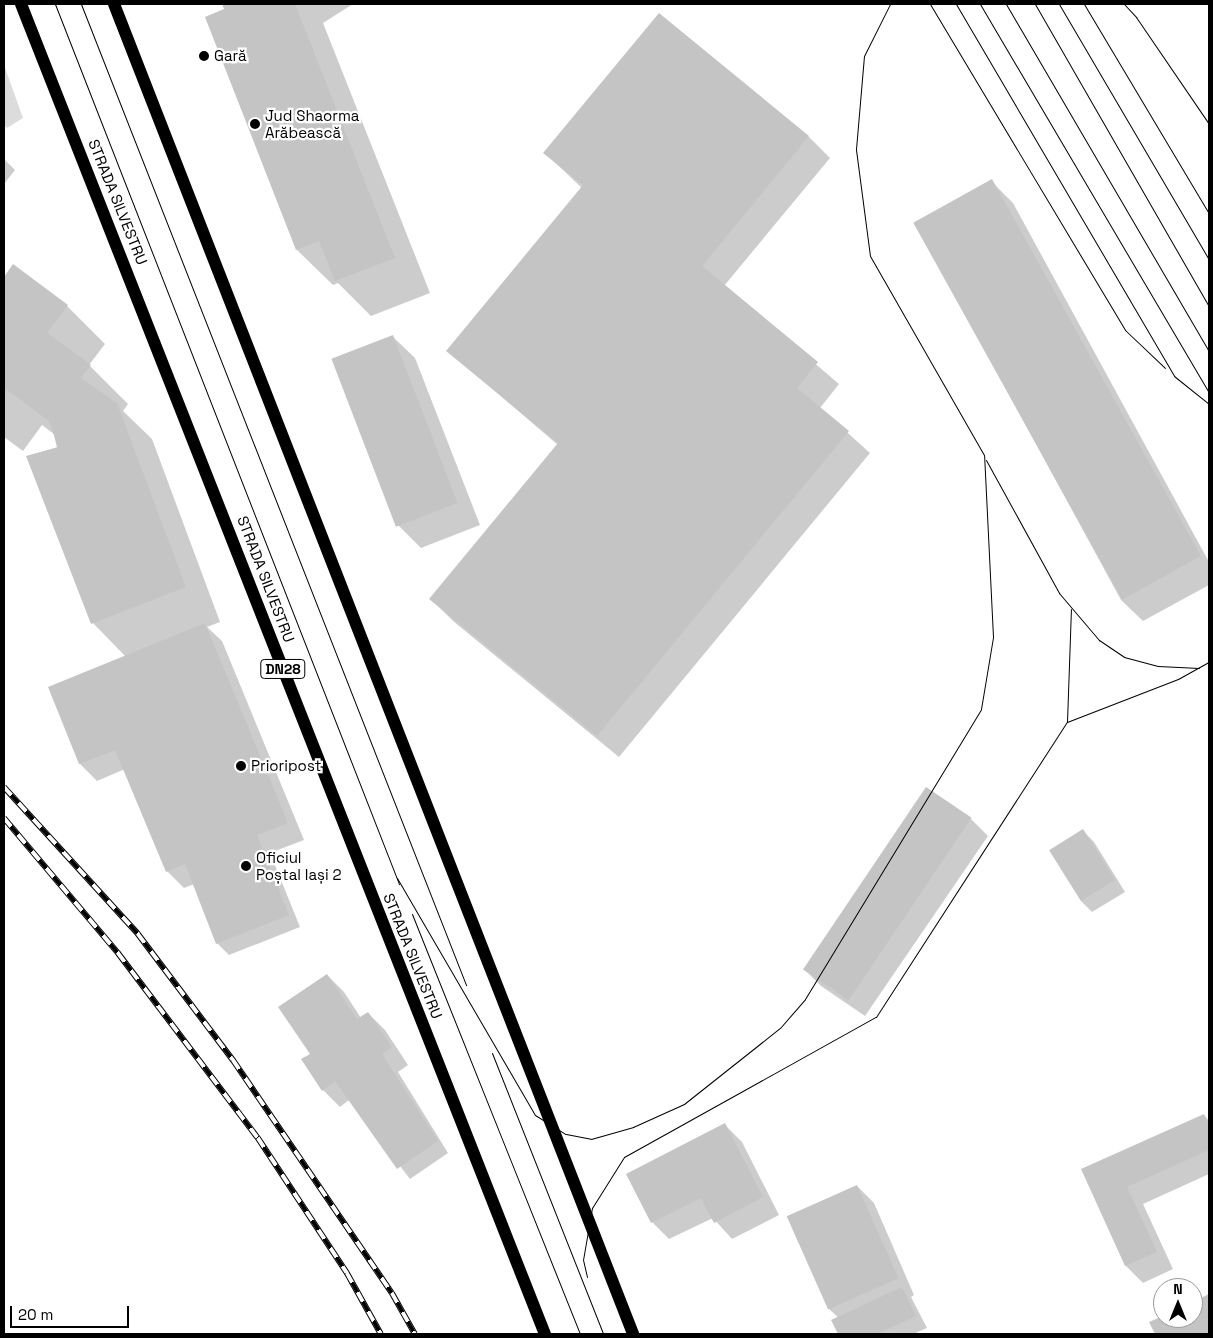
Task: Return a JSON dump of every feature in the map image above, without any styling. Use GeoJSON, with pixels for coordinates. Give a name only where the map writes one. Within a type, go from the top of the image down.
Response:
{"type":"FeatureCollection","features":[{"type":"Feature","properties":{"kind":"main road","name":"STRADA SILVESTRU"},"geometry":{"type":"LineString","coordinates":[[21,4],[545,1334]]}},
{"type":"Feature","properties":{"kind":"main road"},"geometry":{"type":"LineString","coordinates":[[114,4],[633,1334]]}},
{"type":"Feature","properties":{"kind":"shaded area"},"geometry":{"type":"Polygon","coordinates":[[[4,65],[23,118],[7,128],[4,125],[4,65]]]}},
{"type":"Feature","properties":{"kind":"building"},"geometry":{"type":"Polygon","coordinates":[[[222,4],[295,4],[395,258],[335,281],[319,241],[296,250],[205,17],[224,9],[222,4]]]}},
{"type":"Feature","properties":{"kind":"building"},"geometry":{"type":"Polygon","coordinates":[[[659,13],[809,136],[702,266],[818,362],[797,388],[849,431],[597,736],[429,599],[558,443],[446,351],[583,185],[543,153],[659,13]]]}},
{"type":"Feature","properties":{"kind":"building"},"geometry":{"type":"Polygon","coordinates":[[[992,179],[1201,556],[1122,600],[913,223],[992,179]]]}},
{"type":"Feature","properties":{"kind":"building"},"geometry":{"type":"Polygon","coordinates":[[[13,264],[68,305],[47,333],[91,365],[81,378],[117,403],[186,587],[91,624],[26,456],[58,447],[49,421],[4,388],[4,277],[13,264]]]}},
{"type":"Feature","properties":{"kind":"building"},"geometry":{"type":"Polygon","coordinates":[[[393,335],[458,503],[396,527],[331,359],[393,335]]]}},
{"type":"Feature","properties":{"kind":"building"},"geometry":{"type":"Polygon","coordinates":[[[205,623],[288,823],[257,835],[289,915],[216,944],[185,864],[166,872],[115,750],[79,764],[48,687],[205,623]]]}},
{"type":"Feature","properties":{"kind":"building"},"geometry":{"type":"Polygon","coordinates":[[[926,787],[972,818],[849,1000],[803,969],[926,787]]]}},
{"type":"Feature","properties":{"kind":"building"},"geometry":{"type":"Polygon","coordinates":[[[1083,829],[1115,880],[1081,901],[1049,850],[1083,829]]]}},
{"type":"Feature","properties":{"kind":"building"},"geometry":{"type":"Polygon","coordinates":[[[327,974],[357,1019],[368,1012],[392,1047],[382,1054],[438,1141],[397,1169],[335,1081],[322,1091],[301,1059],[310,1054],[278,1007],[327,974]]]}},
{"type":"Feature","properties":{"kind":"building"},"geometry":{"type":"Polygon","coordinates":[[[1204,1114],[1209,1125],[1209,1150],[1127,1187],[1157,1252],[1125,1266],[1081,1169],[1204,1114]]]}},
{"type":"Feature","properties":{"kind":"building"},"geometry":{"type":"Polygon","coordinates":[[[725,1123],[763,1197],[714,1223],[701,1198],[651,1223],[626,1174],[725,1123]]]}},
{"type":"Feature","properties":{"kind":"building"},"geometry":{"type":"Polygon","coordinates":[[[857,1185],[898,1278],[828,1310],[787,1216],[857,1185]]]}},
{"type":"Feature","properties":{"kind":"building"},"geometry":{"type":"Polygon","coordinates":[[[902,1287],[916,1316],[877,1334],[838,1334],[831,1320],[902,1287]]]}},
{"type":"Feature","properties":{"kind":"building"},"geometry":{"type":"Polygon","coordinates":[[[1209,1294],[1209,1334],[1155,1334],[1149,1322],[1153,1320],[1153,1328],[1203,1328],[1203,1297],[1209,1294]]]}},
{"type":"Feature","properties":{"kind":"tram line"},"geometry":{"type":"LineString","coordinates":[[55,4],[399,884]]}},
{"type":"Feature","properties":{"kind":"tram line"},"geometry":{"type":"LineString","coordinates":[[81,4],[466,985]]}},
{"type":"Feature","properties":{"kind":"tram line"},"geometry":{"type":"LineString","coordinates":[[397,878],[535,1115],[566,1134],[591,1139],[633,1127],[684,1104],[780,1028],[805,999],[981,709],[993,637],[984,455],[870,256],[856,149],[864,56],[890,4]]}},
{"type":"Feature","properties":{"kind":"tram line"},"geometry":{"type":"LineString","coordinates":[[930,4],[1125,330],[1165,368]]}},
{"type":"Feature","properties":{"kind":"tram line"},"geometry":{"type":"LineString","coordinates":[[956,4],[1174,376],[1209,404]]}},
{"type":"Feature","properties":{"kind":"tram line"},"geometry":{"type":"LineString","coordinates":[[980,4],[1209,392]]}},
{"type":"Feature","properties":{"kind":"tram line"},"geometry":{"type":"LineString","coordinates":[[1006,4],[1209,352]]}},
{"type":"Feature","properties":{"kind":"tram line"},"geometry":{"type":"LineString","coordinates":[[1035,4],[1209,307]]}},
{"type":"Feature","properties":{"kind":"tram line"},"geometry":{"type":"LineString","coordinates":[[1059,4],[1209,260]]}},
{"type":"Feature","properties":{"kind":"tram line"},"geometry":{"type":"LineString","coordinates":[[1084,4],[1209,214]]}},
{"type":"Feature","properties":{"kind":"tram line"},"geometry":{"type":"LineString","coordinates":[[1124,4],[1136,17],[1209,124]]}},
{"type":"Feature","properties":{"kind":"tram line"},"geometry":{"type":"LineString","coordinates":[[986,460],[1059,593],[1099,640],[1124,657],[1158,666],[1199,668]]}},
{"type":"Feature","properties":{"kind":"tram line"},"geometry":{"type":"LineString","coordinates":[[1067,722],[1071,609]]}},
{"type":"Feature","properties":{"kind":"tram line"},"geometry":{"type":"LineString","coordinates":[[587,1277],[583,1260],[592,1208],[624,1157],[876,1017],[1067,722],[1178,679],[1209,662]]}},
{"type":"Feature","properties":{"kind":"tram line"},"geometry":{"type":"LineString","coordinates":[[412,914],[580,1334]]}},
{"type":"Feature","properties":{"kind":"tram line"},"geometry":{"type":"LineString","coordinates":[[492,1053],[603,1334]]}},
{"type":"Feature","properties":{"kind":"railway"},"geometry":{"type":"LineString","coordinates":[[4,787],[138,934],[233,1060],[392,1293],[415,1334]]}},
{"type":"Feature","properties":{"kind":"railway"},"geometry":{"type":"LineString","coordinates":[[4,818],[118,953],[258,1138],[347,1273],[381,1334]]}},
{"type":"Feature","properties":{"kind":"place","name":"Gară"},"geometry":{"type":"Point","coordinates":[204,56]}},
{"type":"Feature","properties":{"kind":"place","name":"Jud Shaorma Arăbească"},"geometry":{"type":"Point","coordinates":[255,124]}},
{"type":"Feature","properties":{"kind":"place","name":"Prioripost"},"geometry":{"type":"Point","coordinates":[241,766]}},
{"type":"Feature","properties":{"kind":"place","name":"Oficiul Poștal Iași 2"},"geometry":{"type":"Point","coordinates":[246,866]}}]}
